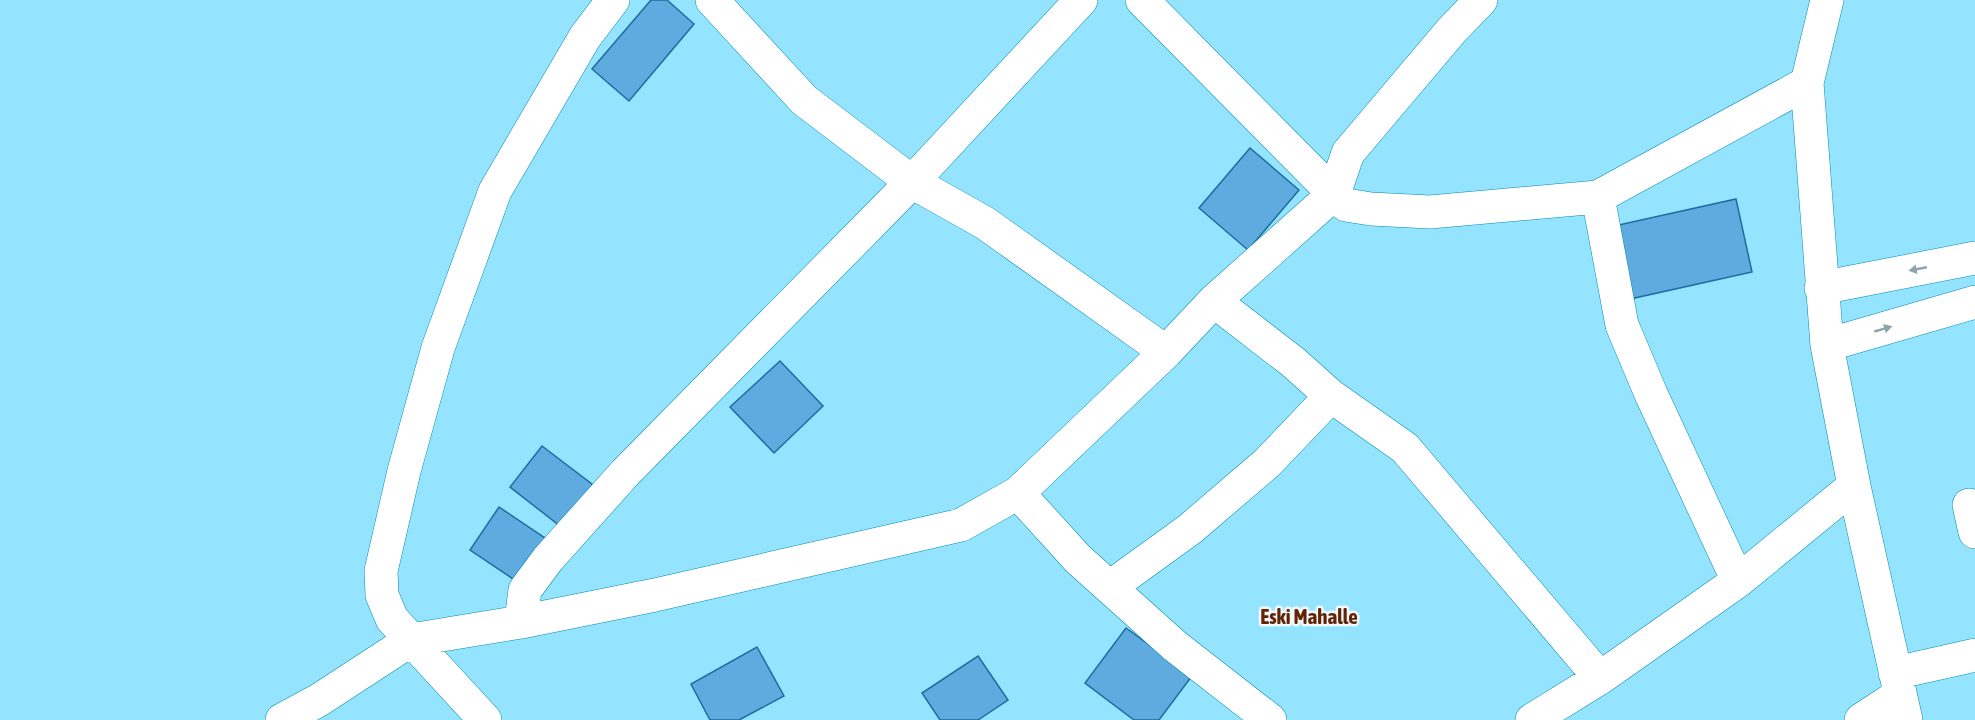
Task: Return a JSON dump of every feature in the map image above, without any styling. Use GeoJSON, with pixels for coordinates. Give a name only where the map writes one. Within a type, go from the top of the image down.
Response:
{"type":"FeatureCollection","features":[{"type":"Feature","properties":{"kind":"street"},"geometry":{"type":"LineString","coordinates":[[485,720],[392,619],[382,595],[381,571],[404,471],[438,348],[495,190],[585,37],[613,0]]}},
{"type":"Feature","properties":{"kind":"street"},"geometry":{"type":"LineString","coordinates":[[521,622],[525,590],[555,550],[625,473],[912,182],[1081,0]]}},
{"type":"Feature","properties":{"kind":"street"},"geometry":{"type":"LineString","coordinates":[[1142,0],[1346,206],[1430,212],[1598,197],[1807,83]]}},
{"type":"Feature","properties":{"kind":"street"},"geometry":{"type":"LineString","coordinates":[[1827,0],[1807,83],[1821,288],[1827,345],[1854,486],[1900,696]]}},
{"type":"Feature","properties":{"kind":"street"},"geometry":{"type":"LineString","coordinates":[[717,2],[804,100],[912,182],[985,223],[1166,352]]}},
{"type":"Feature","properties":{"kind":"street"},"geometry":{"type":"LineString","coordinates":[[282,720],[319,700],[411,640],[521,622],[666,592],[961,525],[1018,493],[1166,352],[1214,301],[1334,194],[1348,153],[1462,6]]}},
{"type":"Feature","properties":{"kind":"street"},"geometry":{"type":"LineString","coordinates":[[1598,197],[1622,325],[1651,394],[1738,581]]}},
{"type":"Feature","properties":{"kind":"street"},"geometry":{"type":"LineString","coordinates":[[1821,288],[1975,258]]}},
{"type":"Feature","properties":{"kind":"street"},"geometry":{"type":"LineString","coordinates":[[1214,301],[1293,362],[1331,396],[1405,448],[1600,678]]}},
{"type":"Feature","properties":{"kind":"street"},"geometry":{"type":"LineString","coordinates":[[1827,345],[1975,302]]}},
{"type":"Feature","properties":{"kind":"street"},"geometry":{"type":"LineString","coordinates":[[1110,587],[1190,529],[1267,463],[1331,396]]}},
{"type":"Feature","properties":{"kind":"street"},"geometry":{"type":"LineString","coordinates":[[1532,720],[1600,678],[1738,581],[1854,486]]}},
{"type":"Feature","properties":{"kind":"street"},"geometry":{"type":"LineString","coordinates":[[1018,493],[1078,559],[1175,646],[1270,720]]}},
{"type":"Feature","properties":{"kind":"street"},"geometry":{"type":"LineString","coordinates":[[1861,720],[1900,696],[1975,656]]}},
{"type":"Feature","properties":{"kind":"building"},"geometry":{"type":"Polygon","coordinates":[[[651,0],[667,0],[694,24],[629,101],[592,69],[651,0]]]}},
{"type":"Feature","properties":{"kind":"building"},"geometry":{"type":"Polygon","coordinates":[[[1250,148],[1299,190],[1248,250],[1199,208],[1250,148]]]}},
{"type":"Feature","properties":{"kind":"building"},"geometry":{"type":"Polygon","coordinates":[[[1736,199],[1752,272],[1630,299],[1614,226],[1736,199]]]}},
{"type":"Feature","properties":{"kind":"building"},"geometry":{"type":"Polygon","coordinates":[[[780,361],[823,406],[774,453],[730,407],[780,361]]]}},
{"type":"Feature","properties":{"kind":"building"},"geometry":{"type":"Polygon","coordinates":[[[542,446],[597,488],[565,530],[510,487],[542,446]]]}},
{"type":"Feature","properties":{"kind":"building"},"geometry":{"type":"Polygon","coordinates":[[[499,507],[551,542],[522,585],[470,550],[499,507]]]}},
{"type":"Feature","properties":{"kind":"building"},"geometry":{"type":"Polygon","coordinates":[[[1126,628],[1192,676],[1159,720],[1134,720],[1085,683],[1126,628]]]}},
{"type":"Feature","properties":{"kind":"building"},"geometry":{"type":"Polygon","coordinates":[[[757,647],[784,696],[739,720],[710,720],[691,684],[757,647]]]}},
{"type":"Feature","properties":{"kind":"building"},"geometry":{"type":"Polygon","coordinates":[[[978,656],[1008,700],[978,720],[940,720],[922,693],[978,656]]]}},
{"type":"Feature","properties":{"kind":"district","name":"Eski Mahalle"},"geometry":{"type":"Point","coordinates":[1309,617]}}]}
